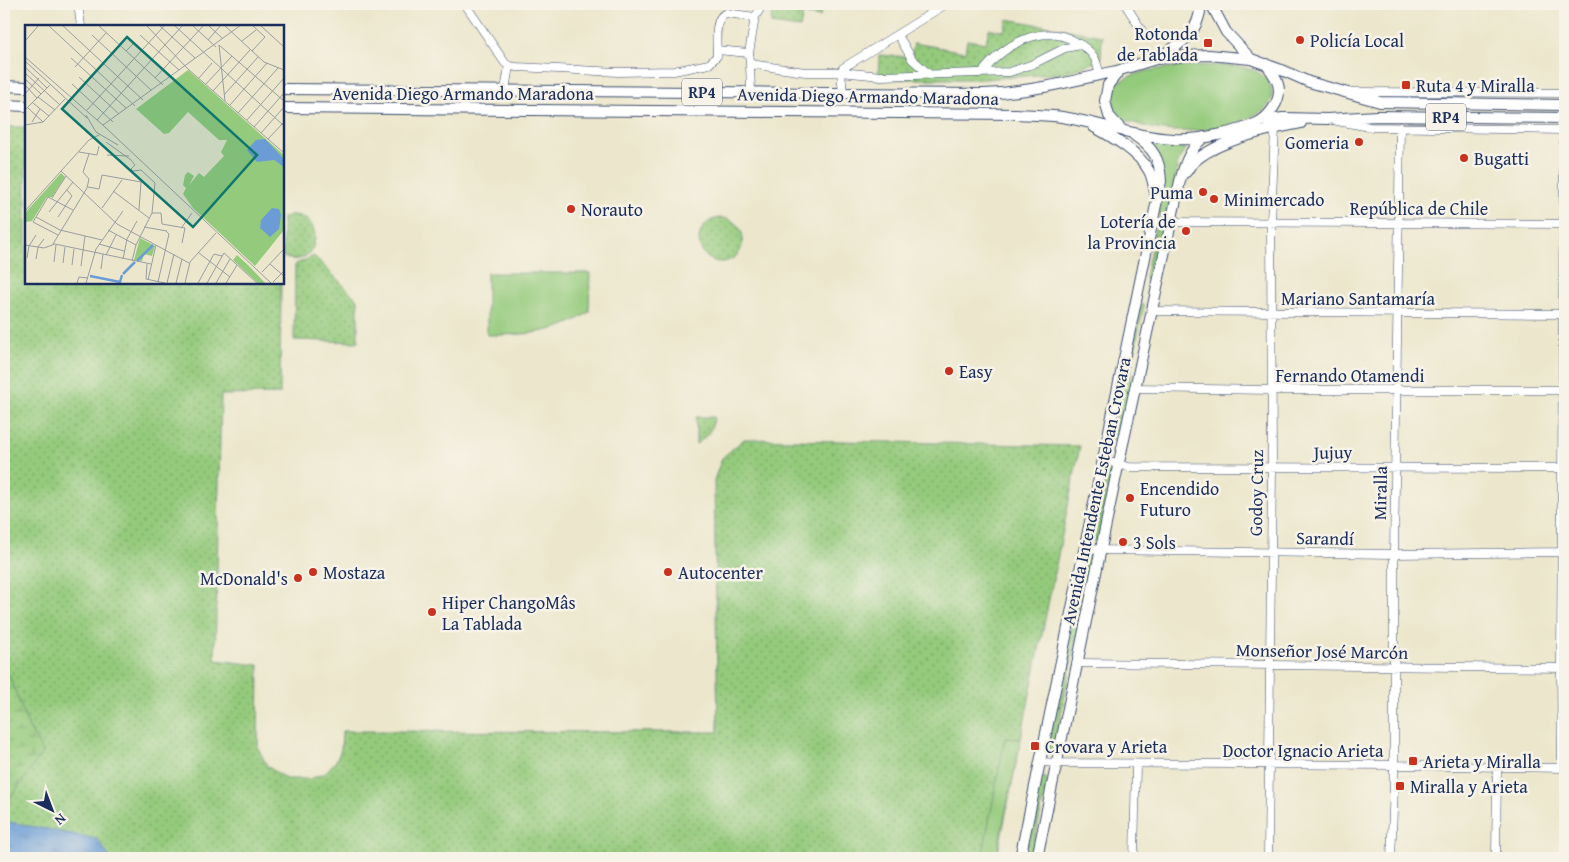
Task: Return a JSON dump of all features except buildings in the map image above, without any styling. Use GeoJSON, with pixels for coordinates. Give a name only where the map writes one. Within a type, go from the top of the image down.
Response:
{"type":"FeatureCollection","features":[{"type":"Feature","properties":{"kind":"main road"},"geometry":{"type":"LineString","coordinates":[[1156,58],[1181,43],[1191,34],[1198,22],[1201,4]]}},
{"type":"Feature","properties":{"kind":"main road"},"geometry":{"type":"LineString","coordinates":[[1211,4],[1226,32],[1251,59]]}},
{"type":"Feature","properties":{"kind":"main road","name":"RP4"},"geometry":{"type":"LineString","coordinates":[[1120,70],[1156,58],[1208,55],[1251,59],[1309,82],[1380,102],[1565,105]]}},
{"type":"Feature","properties":{"kind":"main road"},"geometry":{"type":"LineString","coordinates":[[1260,121],[1272,111],[1278,97],[1278,82],[1266,64]]}},
{"type":"Feature","properties":{"kind":"main road"},"geometry":{"type":"LineString","coordinates":[[1114,138],[1105,101],[1108,85],[1120,70]]}},
{"type":"Feature","properties":{"kind":"main road","name":"Avenida Diego Armando Maradona"},"geometry":{"type":"LineString","coordinates":[[284,89],[1010,93],[1057,86],[1120,70]]}},
{"type":"Feature","properties":{"kind":"main road"},"geometry":{"type":"LineString","coordinates":[[4,86],[25,87]]}},
{"type":"Feature","properties":{"kind":"main road"},"geometry":{"type":"LineString","coordinates":[[4,105],[25,106]]}},
{"type":"Feature","properties":{"kind":"main road","name":"Avenida Diego Armando Maradona"},"geometry":{"type":"LineString","coordinates":[[284,108],[984,113],[1041,115],[1122,130]]}},
{"type":"Feature","properties":{"kind":"main road"},"geometry":{"type":"LineString","coordinates":[[1107,110],[1113,121],[1122,130]]}},
{"type":"Feature","properties":{"kind":"main road","name":"RP4"},"geometry":{"type":"LineString","coordinates":[[1122,130],[1134,134],[1176,139],[1204,137],[1260,121],[1282,118],[1324,119],[1377,116],[1565,118]]}},
{"type":"Feature","properties":{"kind":"main road"},"geometry":{"type":"LineString","coordinates":[[1180,181],[1192,162],[1198,157],[1251,134],[1324,119]]}},
{"type":"Feature","properties":{"kind":"main road"},"geometry":{"type":"LineString","coordinates":[[1084,122],[1114,138],[1141,161],[1149,171],[1157,200]]}},
{"type":"Feature","properties":{"kind":"main road","name":"Avenida Intendente Esteban Crovara"},"geometry":{"type":"LineString","coordinates":[[1020,858],[1161,181],[1160,163],[1147,146],[1134,134]]}},
{"type":"Feature","properties":{"kind":"main road","name":"Avenida Intendente Esteban Crovara"},"geometry":{"type":"LineString","coordinates":[[1037,858],[1134,388],[1180,181],[1189,154],[1204,137]]}},
{"type":"Feature","properties":{"kind":"street"},"geometry":{"type":"LineString","coordinates":[[78,4],[81,25]]}},
{"type":"Feature","properties":{"kind":"street"},"geometry":{"type":"LineString","coordinates":[[465,4],[508,66],[505,90]]}},
{"type":"Feature","properties":{"kind":"street"},"geometry":{"type":"LineString","coordinates":[[751,92],[749,53],[754,17],[763,4]]}},
{"type":"Feature","properties":{"kind":"street"},"geometry":{"type":"LineString","coordinates":[[844,93],[841,72],[847,65],[946,4]]}},
{"type":"Feature","properties":{"kind":"street"},"geometry":{"type":"LineString","coordinates":[[1125,4],[1146,36]]}},
{"type":"Feature","properties":{"kind":"street"},"geometry":{"type":"LineString","coordinates":[[508,66],[618,72],[674,71],[710,64],[717,56],[718,19],[722,14],[754,17]]}},
{"type":"Feature","properties":{"kind":"street"},"geometry":{"type":"LineString","coordinates":[[982,73],[1002,51],[1018,42],[1030,37],[1057,34],[1065,36],[1081,45],[1096,59],[1100,75]]}},
{"type":"Feature","properties":{"kind":"street"},"geometry":{"type":"LineString","coordinates":[[898,35],[912,59],[930,75]]}},
{"type":"Feature","properties":{"kind":"street"},"geometry":{"type":"LineString","coordinates":[[750,64],[805,72],[841,72],[881,76],[982,73],[1013,71],[1033,64],[1065,48],[1081,45]]}},
{"type":"Feature","properties":{"kind":"street"},"geometry":{"type":"LineString","coordinates":[[717,50],[749,53]]}},
{"type":"Feature","properties":{"kind":"street"},"geometry":{"type":"LineString","coordinates":[[1341,92],[1565,93]]}},
{"type":"Feature","properties":{"kind":"street"},"geometry":{"type":"LineString","coordinates":[[1324,119],[1370,127],[1565,130],[1564,768]]}},
{"type":"Feature","properties":{"kind":"street","name":"Godoy Cruz"},"geometry":{"type":"LineString","coordinates":[[1268,858],[1274,128]]}},
{"type":"Feature","properties":{"kind":"street","name":"Miralla"},"geometry":{"type":"LineString","coordinates":[[1392,858],[1400,128]]}},
{"type":"Feature","properties":{"kind":"street","name":"República de Chile"},"geometry":{"type":"LineString","coordinates":[[1153,222],[1564,224]]}},
{"type":"Feature","properties":{"kind":"street","name":"Mariano Santamaría"},"geometry":{"type":"LineString","coordinates":[[1151,311],[1564,314]]}},
{"type":"Feature","properties":{"kind":"street","name":"Fernando Otamendi"},"geometry":{"type":"LineString","coordinates":[[1134,388],[1565,390]]}},
{"type":"Feature","properties":{"kind":"street","name":"Jujuy"},"geometry":{"type":"LineString","coordinates":[[1102,460],[1118,466],[1129,467],[1272,468],[1395,466],[1564,468]]}},
{"type":"Feature","properties":{"kind":"street","name":"Sarandí"},"geometry":{"type":"LineString","coordinates":[[1085,548],[1100,550],[1394,554],[1563,552]]}},
{"type":"Feature","properties":{"kind":"street","name":"Monseñor José Marcón"},"geometry":{"type":"LineString","coordinates":[[1077,663],[1563,668]]}},
{"type":"Feature","properties":{"kind":"street","name":"Doctor Ignacio Arieta"},"geometry":{"type":"LineString","coordinates":[[1041,762],[1564,768]]}},
{"type":"Feature","properties":{"kind":"street"},"geometry":{"type":"LineString","coordinates":[[1134,858],[1136,764]]}},
{"type":"Feature","properties":{"kind":"street"},"geometry":{"type":"LineString","coordinates":[[1496,858],[1497,768]]}},
{"type":"Feature","properties":{"kind":"green space"},"geometry":{"type":"Polygon","coordinates":[[[778,4],[822,4],[820,17],[803,14],[800,28],[771,24],[772,8],[778,4]]]}},
{"type":"Feature","properties":{"kind":"green space"},"geometry":{"type":"Polygon","coordinates":[[[1007,19],[1102,36],[1101,60],[1065,73],[985,79],[878,79],[879,55],[911,57],[914,43],[965,52],[967,40],[986,43],[989,29],[1004,31],[1007,19]]]}},
{"type":"Feature","properties":{"kind":"green space"},"geometry":{"type":"Polygon","coordinates":[[[1229,66],[1253,70],[1262,75],[1269,83],[1272,99],[1264,110],[1247,119],[1221,127],[1191,131],[1162,130],[1148,127],[1124,120],[1118,114],[1113,101],[1114,90],[1120,82],[1131,76],[1158,69],[1229,66]]]}},
{"type":"Feature","properties":{"kind":"green space"},"geometry":{"type":"Polygon","coordinates":[[[4,127],[25,127],[25,284],[281,284],[280,394],[221,395],[215,660],[259,665],[258,748],[267,766],[286,779],[309,779],[325,773],[336,761],[341,750],[342,731],[718,732],[714,480],[722,458],[744,439],[1080,446],[997,858],[4,858],[4,127]]]}},
{"type":"Feature","properties":{"kind":"green space"},"geometry":{"type":"Polygon","coordinates":[[[1153,145],[1185,148],[1178,163],[1168,215],[1165,218],[1159,214],[1153,145]]]}},
{"type":"Feature","properties":{"kind":"green space"},"geometry":{"type":"Polygon","coordinates":[[[290,215],[302,217],[310,223],[315,241],[305,257],[295,259],[284,257],[284,218],[290,215]]]}},
{"type":"Feature","properties":{"kind":"green space"},"geometry":{"type":"Polygon","coordinates":[[[721,218],[733,222],[739,228],[743,240],[739,252],[733,258],[721,262],[709,258],[703,252],[699,240],[703,228],[709,222],[721,218]]]}},
{"type":"Feature","properties":{"kind":"green space"},"geometry":{"type":"Polygon","coordinates":[[[1160,226],[1164,231],[1154,281],[1149,283],[1145,279],[1155,229],[1160,226]]]}},
{"type":"Feature","properties":{"kind":"green space"},"geometry":{"type":"Polygon","coordinates":[[[314,256],[358,300],[358,342],[294,340],[295,266],[314,256]]]}},
{"type":"Feature","properties":{"kind":"green space"},"geometry":{"type":"Polygon","coordinates":[[[487,273],[590,273],[589,312],[565,325],[540,332],[487,335],[487,273]]]}},
{"type":"Feature","properties":{"kind":"green space"},"geometry":{"type":"Polygon","coordinates":[[[1141,303],[1144,306],[1130,370],[1132,381],[1119,438],[1116,441],[1111,440],[1139,305],[1141,303]]]}},
{"type":"Feature","properties":{"kind":"green space"},"geometry":{"type":"Polygon","coordinates":[[[696,417],[714,417],[708,433],[696,444],[696,417]]]}},
{"type":"Feature","properties":{"kind":"green space"},"geometry":{"type":"Polygon","coordinates":[[[1108,469],[1111,475],[1098,539],[1093,541],[1091,540],[1105,471],[1108,469]]]}},
{"type":"Feature","properties":{"kind":"green space"},"geometry":{"type":"Polygon","coordinates":[[[1090,551],[1093,553],[1093,557],[1054,749],[1050,754],[1048,748],[1084,556],[1090,551]]]}},
{"type":"Feature","properties":{"kind":"green space"},"geometry":{"type":"Polygon","coordinates":[[[4,675],[9,675],[29,728],[43,752],[4,807],[4,675]]]}},
{"type":"Feature","properties":{"kind":"green space"},"geometry":{"type":"Polygon","coordinates":[[[1005,738],[1021,739],[996,858],[982,858],[1005,738]]]}},
{"type":"Feature","properties":{"kind":"green space"},"geometry":{"type":"Polygon","coordinates":[[[1044,777],[1047,779],[1047,783],[1031,858],[1022,858],[1040,778],[1044,777]]]}},
{"type":"Feature","properties":{"kind":"water"},"geometry":{"type":"Polygon","coordinates":[[[4,821],[97,839],[110,858],[4,858],[4,821]]]}},
{"type":"Feature","properties":{"kind":"place","name":"Policía Local"},"geometry":{"type":"Point","coordinates":[1300,40]}},
{"type":"Feature","properties":{"kind":"place","name":"Rotonda de Tablada"},"geometry":{"type":"Point","coordinates":[1208,43]}},
{"type":"Feature","properties":{"kind":"place","name":"Ruta 4 y Miralla"},"geometry":{"type":"Point","coordinates":[1406,85]}},
{"type":"Feature","properties":{"kind":"place","name":"Gomeria"},"geometry":{"type":"Point","coordinates":[1359,142]}},
{"type":"Feature","properties":{"kind":"place","name":"Bugatti"},"geometry":{"type":"Point","coordinates":[1464,158]}},
{"type":"Feature","properties":{"kind":"place","name":"Puma"},"geometry":{"type":"Point","coordinates":[1203,192]}},
{"type":"Feature","properties":{"kind":"place","name":"Minimercado"},"geometry":{"type":"Point","coordinates":[1214,199]}},
{"type":"Feature","properties":{"kind":"place","name":"Norauto"},"geometry":{"type":"Point","coordinates":[571,209]}},
{"type":"Feature","properties":{"kind":"place","name":"Lotería de la Provincia"},"geometry":{"type":"Point","coordinates":[1186,231]}},
{"type":"Feature","properties":{"kind":"place","name":"Easy"},"geometry":{"type":"Point","coordinates":[949,371]}},
{"type":"Feature","properties":{"kind":"place","name":"Encendido Futuro"},"geometry":{"type":"Point","coordinates":[1130,498]}},
{"type":"Feature","properties":{"kind":"place","name":"3 Sols"},"geometry":{"type":"Point","coordinates":[1123,542]}},
{"type":"Feature","properties":{"kind":"place","name":"Mostaza"},"geometry":{"type":"Point","coordinates":[313,572]}},
{"type":"Feature","properties":{"kind":"place","name":"Autocenter"},"geometry":{"type":"Point","coordinates":[668,572]}},
{"type":"Feature","properties":{"kind":"place","name":"McDonald's"},"geometry":{"type":"Point","coordinates":[298,578]}},
{"type":"Feature","properties":{"kind":"place","name":"Hiper ChangoMâs La Tablada"},"geometry":{"type":"Point","coordinates":[432,612]}},
{"type":"Feature","properties":{"kind":"place","name":"Crovara y Arieta"},"geometry":{"type":"Point","coordinates":[1035,746]}},
{"type":"Feature","properties":{"kind":"place","name":"Arieta y Miralla"},"geometry":{"type":"Point","coordinates":[1413,761]}},
{"type":"Feature","properties":{"kind":"place","name":"Miralla y Arieta"},"geometry":{"type":"Point","coordinates":[1400,786]}}]}
